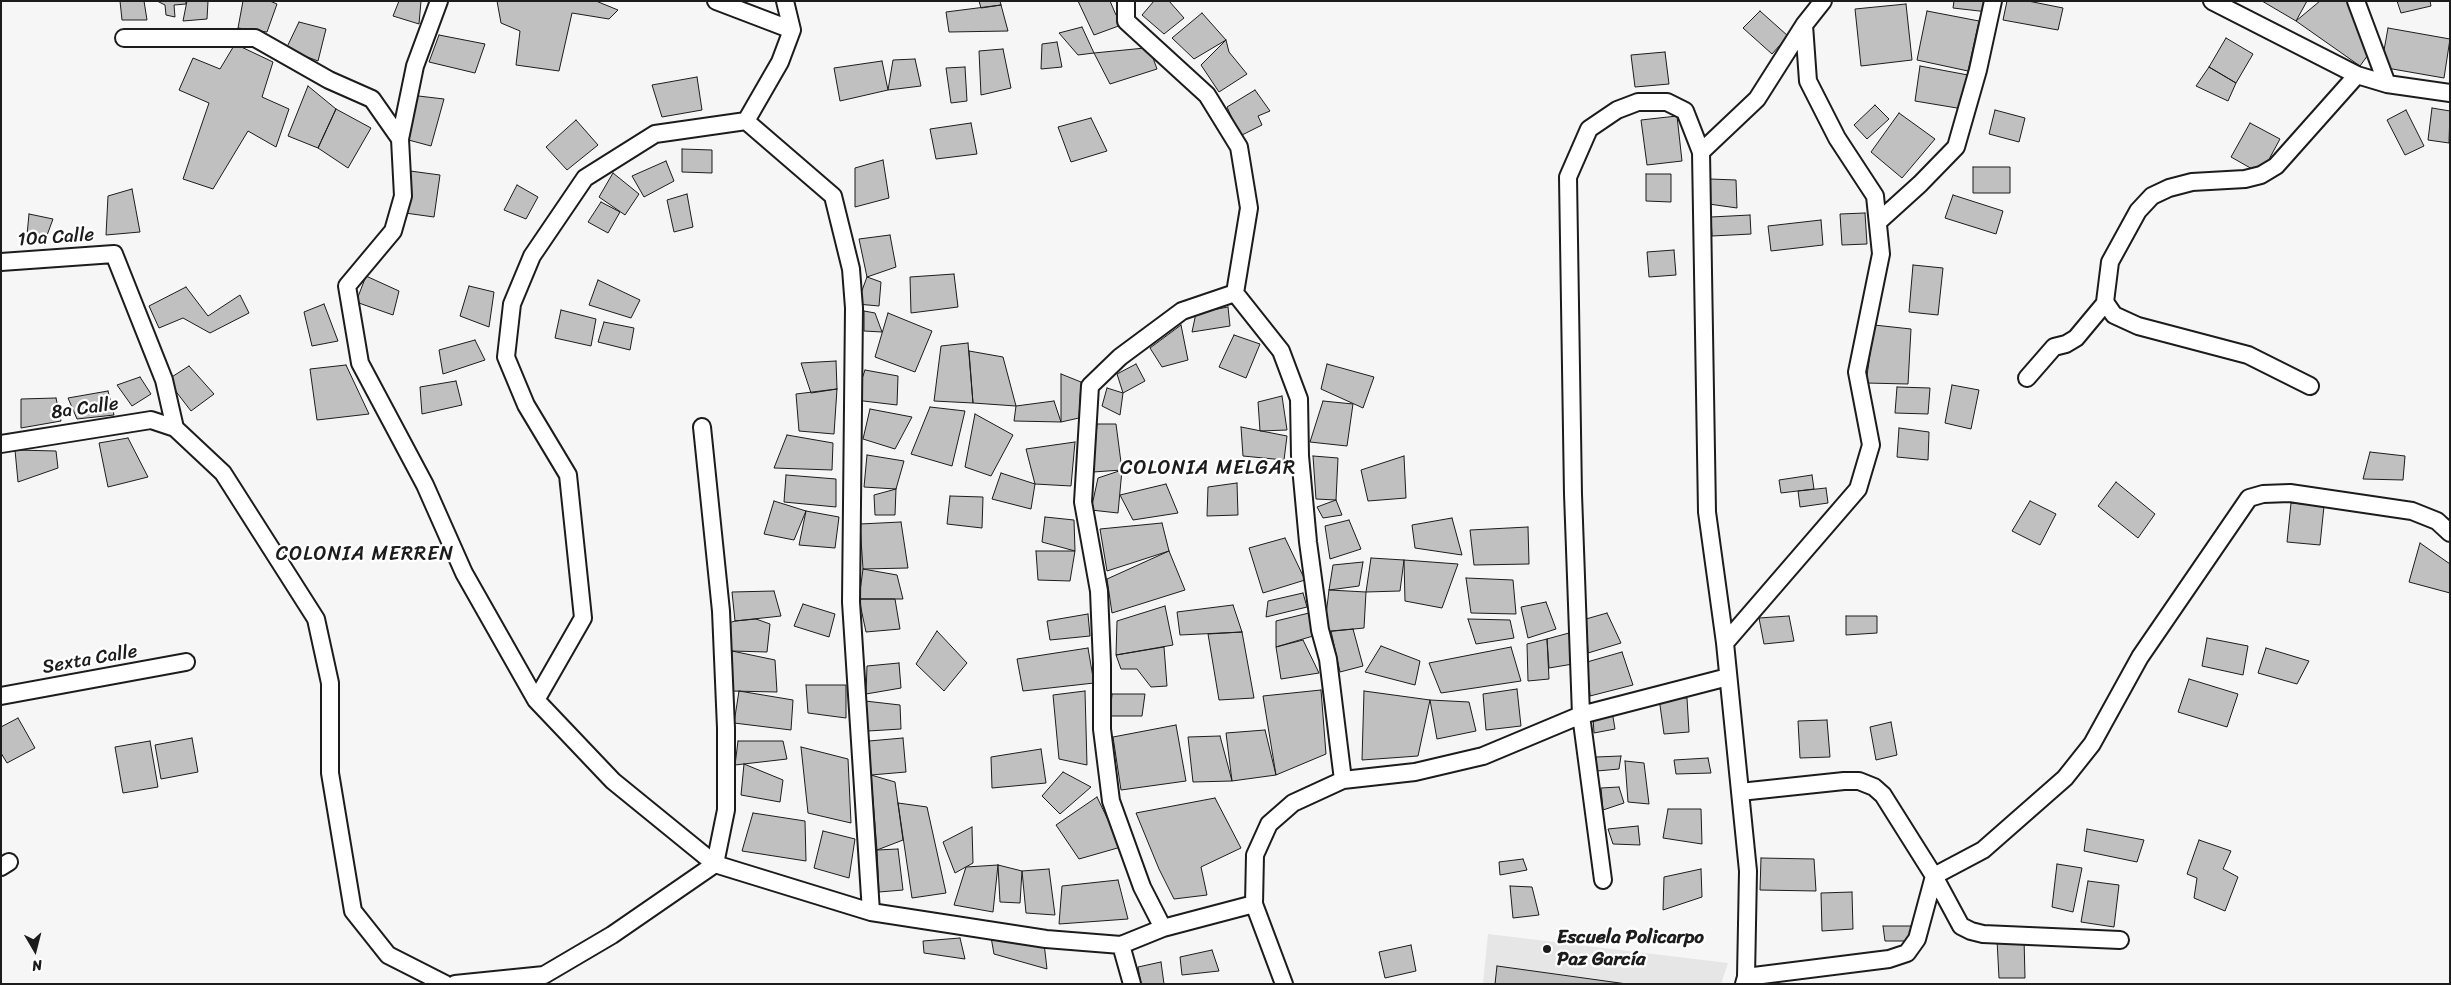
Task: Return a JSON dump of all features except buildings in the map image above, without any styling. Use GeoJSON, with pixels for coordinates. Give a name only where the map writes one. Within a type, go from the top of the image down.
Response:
{"type":"FeatureCollection","features":[{"type":"Feature","properties":{"kind":"street"},"geometry":{"type":"LineString","coordinates":[[439,1],[415,66],[400,139],[403,196],[393,231],[347,286],[360,363],[425,485],[464,574],[536,700],[613,781],[715,864],[871,912],[1046,939],[1121,945],[1164,928],[1254,904]]}},
{"type":"Feature","properties":{"kind":"street"},"geometry":{"type":"LineString","coordinates":[[716,1],[792,30]]}},
{"type":"Feature","properties":{"kind":"street"},"geometry":{"type":"LineString","coordinates":[[746,121],[780,62],[792,30],[785,1]]}},
{"type":"Feature","properties":{"kind":"street"},"geometry":{"type":"LineString","coordinates":[[1126,1],[1126,21],[1207,96],[1239,147],[1250,208],[1235,293],[1281,351],[1299,399],[1300,456],[1308,542],[1320,630],[1328,659],[1342,780]]}},
{"type":"Feature","properties":{"kind":"street"},"geometry":{"type":"LineString","coordinates":[[1701,152],[1757,99],[1804,25],[1824,1]]}},
{"type":"Feature","properties":{"kind":"street"},"geometry":{"type":"LineString","coordinates":[[1878,222],[1956,148],[1978,70],[1993,1]]}},
{"type":"Feature","properties":{"kind":"street"},"geometry":{"type":"LineString","coordinates":[[2212,1],[2357,75],[2387,84],[2450,93]]}},
{"type":"Feature","properties":{"kind":"street"},"geometry":{"type":"LineString","coordinates":[[2356,1],[2387,84]]}},
{"type":"Feature","properties":{"kind":"street"},"geometry":{"type":"LineString","coordinates":[[1725,643],[1858,489],[1871,445],[1857,372],[1881,254],[1875,196],[1837,138],[1808,81],[1804,25]]}},
{"type":"Feature","properties":{"kind":"street"},"geometry":{"type":"LineString","coordinates":[[124,38],[255,38],[329,80],[372,99],[400,139]]}},
{"type":"Feature","properties":{"kind":"street"},"geometry":{"type":"LineString","coordinates":[[2027,378],[2054,347],[2066,344],[2076,338],[2106,302],[2110,262],[2138,211],[2152,196],[2168,188],[2192,182],[2245,179],[2261,175],[2276,166],[2357,75]]}},
{"type":"Feature","properties":{"kind":"street"},"geometry":{"type":"LineString","coordinates":[[1603,880],[1581,715],[1573,494],[1572,311],[1568,177],[1588,128],[1617,110],[1638,102],[1667,102],[1685,111],[1701,152],[1707,512],[1725,643],[1748,871],[1745,980],[1889,959],[1906,953],[1917,939],[1934,876],[1983,850],[2065,778],[2092,744],[2140,658],[2249,498],[2263,494],[2290,493],[2412,511],[2437,521],[2450,533]]}},
{"type":"Feature","properties":{"kind":"street"},"geometry":{"type":"LineString","coordinates":[[536,700],[583,618],[568,475],[526,405],[506,356],[512,304],[532,256],[585,178],[655,134],[746,121],[833,196],[851,269],[854,308],[851,602],[871,912]]}},
{"type":"Feature","properties":{"kind":"street","name":"10a Calle"},"geometry":{"type":"LineString","coordinates":[[1,262],[114,254],[164,380],[175,428]]}},
{"type":"Feature","properties":{"kind":"street"},"geometry":{"type":"LineString","coordinates":[[1164,928],[1142,886],[1111,801],[1102,729],[1099,591],[1083,502],[1090,386],[1120,357],[1182,312],[1235,293]]}},
{"type":"Feature","properties":{"kind":"street"},"geometry":{"type":"LineString","coordinates":[[2106,302],[2114,314],[2138,326],[2248,355],[2310,386]]}},
{"type":"Feature","properties":{"kind":"street","name":"8a Calle"},"geometry":{"type":"LineString","coordinates":[[1,444],[150,420],[175,428]]}},
{"type":"Feature","properties":{"kind":"street"},"geometry":{"type":"LineString","coordinates":[[455,984],[544,975],[612,935],[715,864],[726,810],[726,728],[721,611],[702,427]]}},
{"type":"Feature","properties":{"kind":"street"},"geometry":{"type":"LineString","coordinates":[[175,428],[224,473],[316,619],[330,683],[330,773],[353,911],[388,955],[445,984]]}},
{"type":"Feature","properties":{"kind":"street","name":"Sexta Calle"},"geometry":{"type":"LineString","coordinates":[[1,696],[186,662]]}},
{"type":"Feature","properties":{"kind":"street"},"geometry":{"type":"LineString","coordinates":[[1284,984],[1254,904],[1255,855],[1269,824],[1293,803],[1342,780],[1415,772],[1483,756],[1581,715],[1728,677]]}},
{"type":"Feature","properties":{"kind":"street"},"geometry":{"type":"LineString","coordinates":[[1740,792],[1859,781],[1874,787],[1883,795],[1934,876],[1961,926],[1971,931],[2120,940]]}},
{"type":"Feature","properties":{"kind":"street"},"geometry":{"type":"LineString","coordinates":[[1121,945],[1132,984]]}},
{"type":"Feature","properties":{"kind":"shaded area","name":"Escuela Policarpo Paz García"},"geometry":{"type":"Polygon","coordinates":[[[1488,934],[1728,963],[1721,984],[1483,984],[1488,934]]]}},
{"type":"Feature","properties":{"kind":"place","name":"Escuela Policarpo Paz García"},"geometry":{"type":"Point","coordinates":[1547,949]}},
{"type":"Feature","properties":{"kind":"district","name":"COLONIA MELGAR"},"geometry":{"type":"Point","coordinates":[1208,469]}},
{"type":"Feature","properties":{"kind":"district","name":"COLONIA MERREN"},"geometry":{"type":"Point","coordinates":[365,555]}}]}
